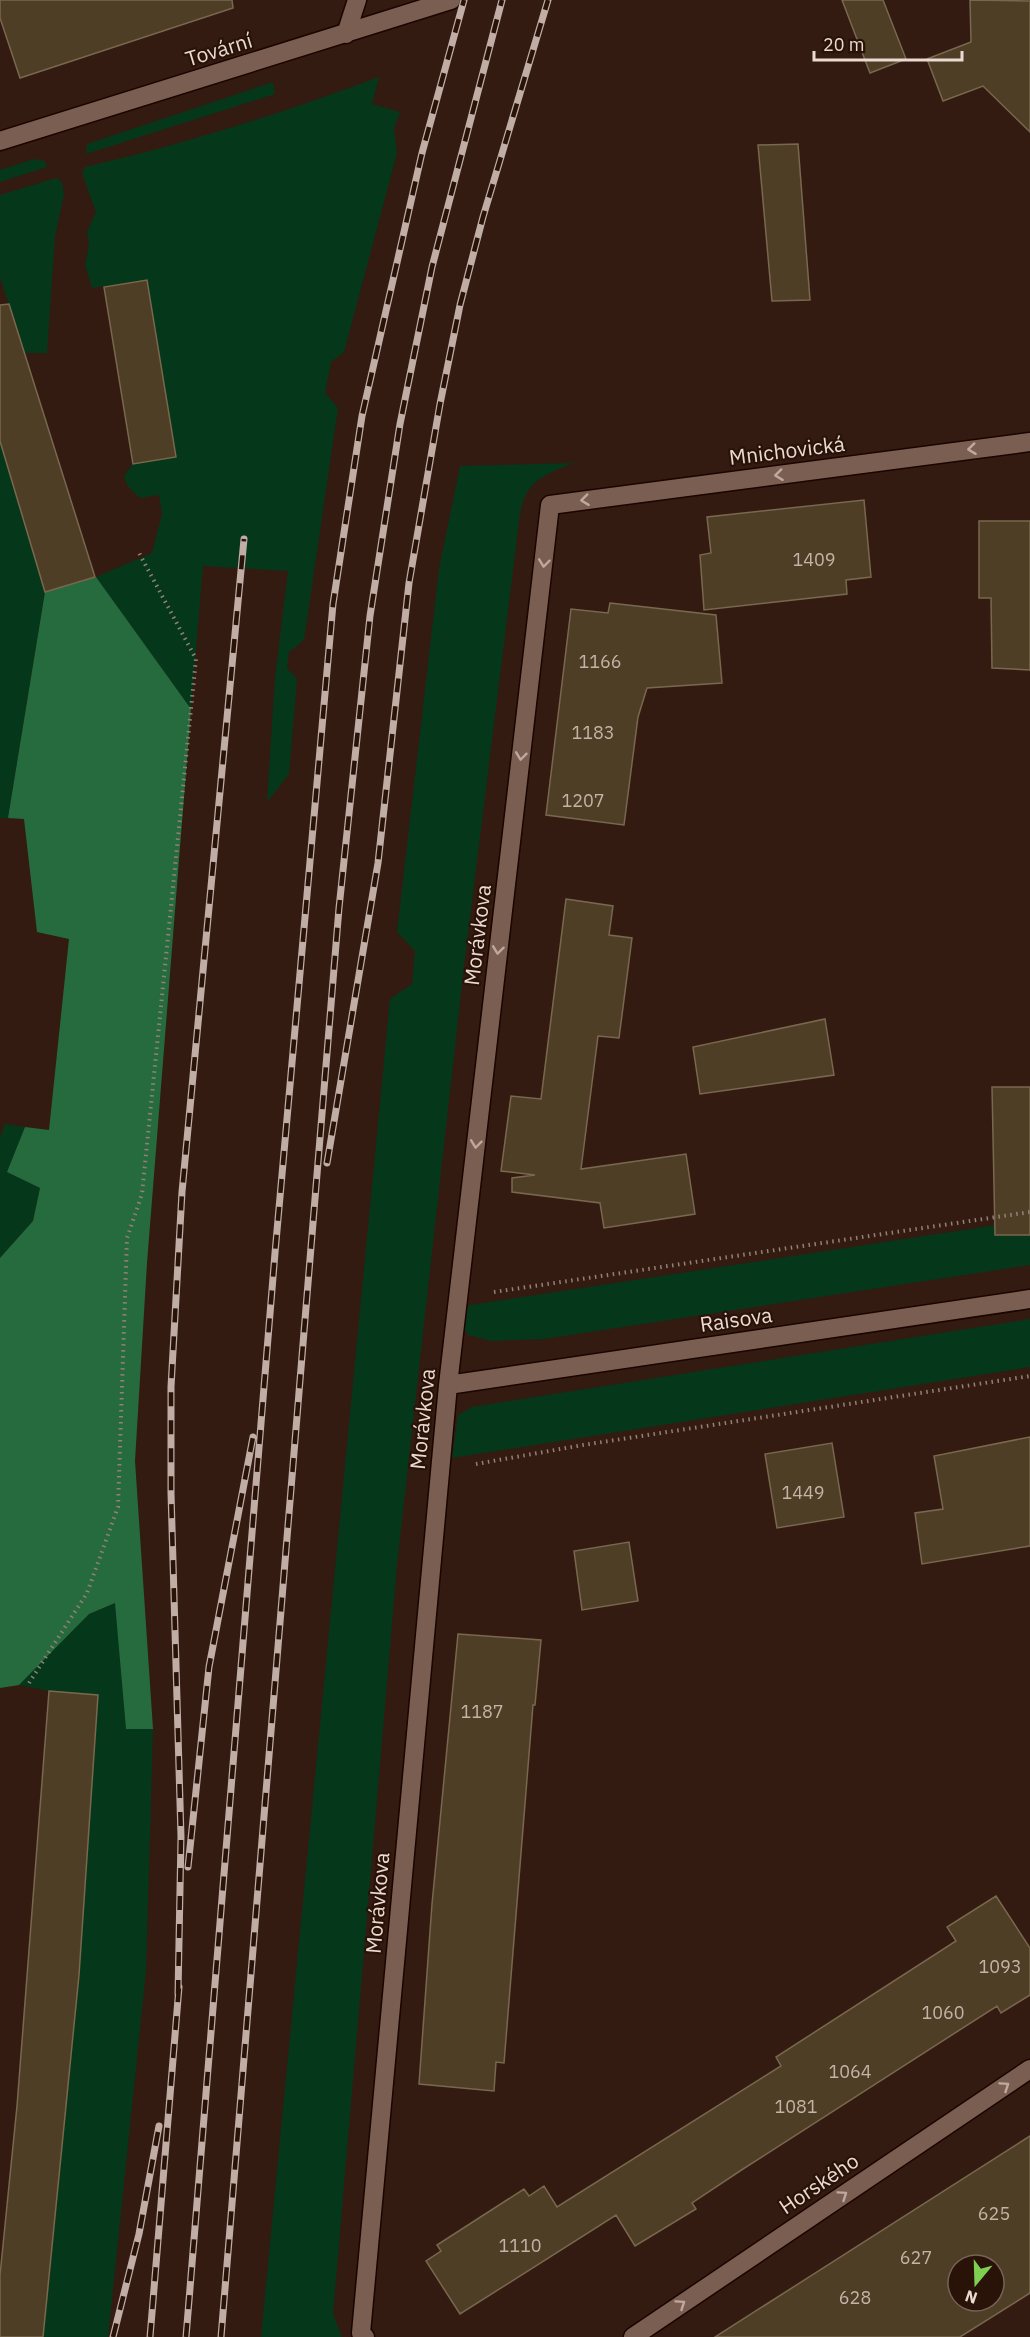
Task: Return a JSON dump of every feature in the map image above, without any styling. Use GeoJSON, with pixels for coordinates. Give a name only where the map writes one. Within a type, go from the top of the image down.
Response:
{"type":"FeatureCollection","features":[{"type":"Feature","properties":{"kind":"street"},"geometry":{"type":"LineString","coordinates":[[346,34],[357,0]]}},
{"type":"Feature","properties":{"kind":"street","name":"Tovární"},"geometry":{"type":"LineString","coordinates":[[0,141],[451,0]]}},
{"type":"Feature","properties":{"kind":"street","name":"Mnichovická"},"geometry":{"type":"LineString","coordinates":[[550,505],[1030,442]]}},
{"type":"Feature","properties":{"kind":"street","name":"Morávkova"},"geometry":{"type":"LineString","coordinates":[[365,2337],[361,2333],[448,1385],[550,505]]}},
{"type":"Feature","properties":{"kind":"street","name":"Raisova"},"geometry":{"type":"LineString","coordinates":[[448,1385],[1030,1299]]}},
{"type":"Feature","properties":{"kind":"street","name":"Horského"},"geometry":{"type":"LineString","coordinates":[[633,2337],[1030,2069]]}},
{"type":"Feature","properties":{"kind":"path"},"geometry":{"type":"LineString","coordinates":[[29,1683],[87,1593],[118,1507],[127,1238],[142,1194],[196,659],[138,551]]}},
{"type":"Feature","properties":{"kind":"path"},"geometry":{"type":"LineString","coordinates":[[458,1298],[1030,1212]]}},
{"type":"Feature","properties":{"kind":"path"},"geometry":{"type":"LineString","coordinates":[[440,1471],[583,1445],[1030,1376]]}},
{"type":"Feature","properties":{"kind":"green space"},"geometry":{"type":"Polygon","coordinates":[[[379,77],[372,104],[400,112],[394,128],[397,153],[344,352],[331,362],[325,393],[338,408],[304,640],[289,652],[287,668],[297,679],[289,774],[267,802],[275,678],[288,571],[203,566],[191,709],[96,577],[152,553],[162,514],[159,495],[140,498],[127,485],[124,476],[133,464],[175,457],[147,280],[92,288],[85,265],[89,245],[87,232],[96,212],[82,173],[85,167],[234,127],[379,77]]]}},
{"type":"Feature","properties":{"kind":"green space"},"geometry":{"type":"Polygon","coordinates":[[[273,82],[275,94],[86,154],[87,144],[273,82]]]}},
{"type":"Feature","properties":{"kind":"green space"},"geometry":{"type":"Polygon","coordinates":[[[34,159],[45,161],[47,167],[0,182],[0,170],[34,159]]]}},
{"type":"Feature","properties":{"kind":"green space"},"geometry":{"type":"Polygon","coordinates":[[[56,178],[62,182],[64,195],[55,236],[47,353],[24,353],[0,277],[0,195],[56,178]]]}},
{"type":"Feature","properties":{"kind":"green space"},"geometry":{"type":"Polygon","coordinates":[[[0,441],[45,592],[8,818],[0,818],[0,441]]]}},
{"type":"Feature","properties":{"kind":"green space"},"geometry":{"type":"Polygon","coordinates":[[[575,463],[556,470],[532,486],[526,495],[519,519],[464,966],[397,1565],[333,2314],[342,2337],[261,2337],[390,999],[412,984],[415,951],[397,932],[439,569],[460,466],[575,463]]]}},
{"type":"Feature","properties":{"kind":"green space"},"geometry":{"type":"Polygon","coordinates":[[[96,577],[191,709],[147,1263],[135,1461],[153,1729],[126,1729],[115,1603],[89,1614],[19,1685],[0,1688],[0,1258],[33,1221],[40,1188],[7,1172],[25,1127],[49,1130],[69,939],[37,932],[24,819],[8,818],[45,592],[96,577]]]}},
{"type":"Feature","properties":{"kind":"green space"},"geometry":{"type":"Polygon","coordinates":[[[5,1124],[25,1127],[7,1172],[40,1188],[33,1221],[0,1258],[0,1137],[5,1124]]]}},
{"type":"Feature","properties":{"kind":"green space"},"geometry":{"type":"Polygon","coordinates":[[[1030,1220],[1030,1265],[544,1339],[491,1341],[468,1335],[462,1325],[464,1306],[1030,1220]]]}},
{"type":"Feature","properties":{"kind":"green space"},"geometry":{"type":"Polygon","coordinates":[[[1030,1319],[1030,1367],[452,1458],[458,1415],[472,1407],[1030,1319]]]}},
{"type":"Feature","properties":{"kind":"green space"},"geometry":{"type":"Polygon","coordinates":[[[116,1603],[126,1729],[153,1729],[146,1971],[108,2337],[43,2337],[74,2028],[98,1695],[49,1691],[19,1685],[89,1614],[116,1603]]]}},
{"type":"Feature","properties":{"kind":"building"},"geometry":{"type":"Polygon","coordinates":[[[0,0],[232,0],[233,8],[20,78],[0,18],[0,0]]]}},
{"type":"Feature","properties":{"kind":"building"},"geometry":{"type":"Polygon","coordinates":[[[842,0],[883,0],[906,59],[870,73],[842,0]]]}},
{"type":"Feature","properties":{"kind":"building"},"geometry":{"type":"Polygon","coordinates":[[[970,0],[1030,1],[1030,132],[983,86],[943,101],[927,59],[971,42],[970,0]]]}},
{"type":"Feature","properties":{"kind":"building"},"geometry":{"type":"Polygon","coordinates":[[[798,144],[810,300],[772,301],[758,145],[798,144]]]}},
{"type":"Feature","properties":{"kind":"building"},"geometry":{"type":"Polygon","coordinates":[[[147,280],[176,457],[133,464],[104,287],[147,280]]]}},
{"type":"Feature","properties":{"kind":"building"},"geometry":{"type":"Polygon","coordinates":[[[9,304],[95,577],[45,592],[0,441],[0,305],[9,304]]]}},
{"type":"Feature","properties":{"kind":"building"},"geometry":{"type":"Polygon","coordinates":[[[864,500],[871,577],[846,580],[847,594],[704,610],[700,555],[711,553],[707,517],[864,500]]]}},
{"type":"Feature","properties":{"kind":"building"},"geometry":{"type":"Polygon","coordinates":[[[979,521],[1030,521],[1030,670],[992,668],[991,598],[979,598],[979,521]]]}},
{"type":"Feature","properties":{"kind":"building"},"geometry":{"type":"Polygon","coordinates":[[[610,603],[716,615],[722,683],[647,688],[638,717],[624,825],[546,815],[571,609],[608,613],[610,603]]]}},
{"type":"Feature","properties":{"kind":"building"},"geometry":{"type":"Polygon","coordinates":[[[566,899],[613,906],[609,935],[632,938],[619,1038],[598,1036],[581,1169],[686,1154],[695,1214],[604,1228],[600,1203],[512,1192],[512,1178],[535,1175],[501,1171],[511,1096],[541,1099],[566,899]]]}},
{"type":"Feature","properties":{"kind":"building"},"geometry":{"type":"Polygon","coordinates":[[[825,1019],[834,1075],[700,1094],[693,1047],[825,1019]]]}},
{"type":"Feature","properties":{"kind":"building"},"geometry":{"type":"Polygon","coordinates":[[[992,1087],[1030,1087],[1030,1235],[995,1235],[992,1087]]]}},
{"type":"Feature","properties":{"kind":"building"},"geometry":{"type":"Polygon","coordinates":[[[1030,1437],[1030,1546],[922,1564],[915,1513],[943,1509],[934,1456],[1030,1437]]]}},
{"type":"Feature","properties":{"kind":"building"},"geometry":{"type":"Polygon","coordinates":[[[832,1443],[844,1517],[777,1528],[765,1454],[832,1443]]]}},
{"type":"Feature","properties":{"kind":"building"},"geometry":{"type":"Polygon","coordinates":[[[629,1542],[638,1601],[582,1610],[574,1551],[629,1542]]]}},
{"type":"Feature","properties":{"kind":"building"},"geometry":{"type":"Polygon","coordinates":[[[458,1634],[541,1640],[535,1705],[533,1705],[504,2063],[496,2062],[494,2091],[419,2084],[432,1904],[458,1634]]]}},
{"type":"Feature","properties":{"kind":"building"},"geometry":{"type":"Polygon","coordinates":[[[49,1691],[98,1695],[79,1975],[43,2337],[0,2337],[0,2275],[17,2106],[49,1691]]]}},
{"type":"Feature","properties":{"kind":"building"},"geometry":{"type":"Polygon","coordinates":[[[996,1896],[1030,1948],[1030,1995],[1001,2013],[997,2006],[743,2169],[692,2203],[696,2209],[635,2246],[616,2215],[460,2314],[426,2261],[441,2251],[437,2245],[524,2189],[529,2196],[544,2186],[557,2207],[781,2066],[776,2057],[956,1941],[947,1927],[996,1896]]]}},
{"type":"Feature","properties":{"kind":"building"},"geometry":{"type":"Polygon","coordinates":[[[1030,2136],[1030,2293],[1006,2308],[1006,2253],[946,2253],[946,2313],[998,2313],[960,2337],[715,2337],[1030,2136]]]}},
{"type":"Feature","properties":{"kind":"railway"},"geometry":{"type":"LineString","coordinates":[[186,2337],[275,1253],[333,604],[362,416],[422,153],[464,0]]}},
{"type":"Feature","properties":{"kind":"railway"},"geometry":{"type":"LineString","coordinates":[[221,2337],[339,908],[370,616],[400,424],[432,267],[502,0]]}},
{"type":"Feature","properties":{"kind":"railway"},"geometry":{"type":"LineString","coordinates":[[327,1163],[378,863],[409,583],[440,404],[460,305],[483,217],[548,0]]}},
{"type":"Feature","properties":{"kind":"railway"},"geometry":{"type":"LineString","coordinates":[[178,1994],[181,1837],[171,1493],[171,1387],[182,1192],[244,539]]}},
{"type":"Feature","properties":{"kind":"railway"},"geometry":{"type":"LineString","coordinates":[[188,1867],[209,1667],[253,1437]]}},
{"type":"Feature","properties":{"kind":"railway"},"geometry":{"type":"LineString","coordinates":[[150,2337],[179,1987]]}},
{"type":"Feature","properties":{"kind":"railway"},"geometry":{"type":"LineString","coordinates":[[113,2337],[139,2234],[159,2126]]}}]}
